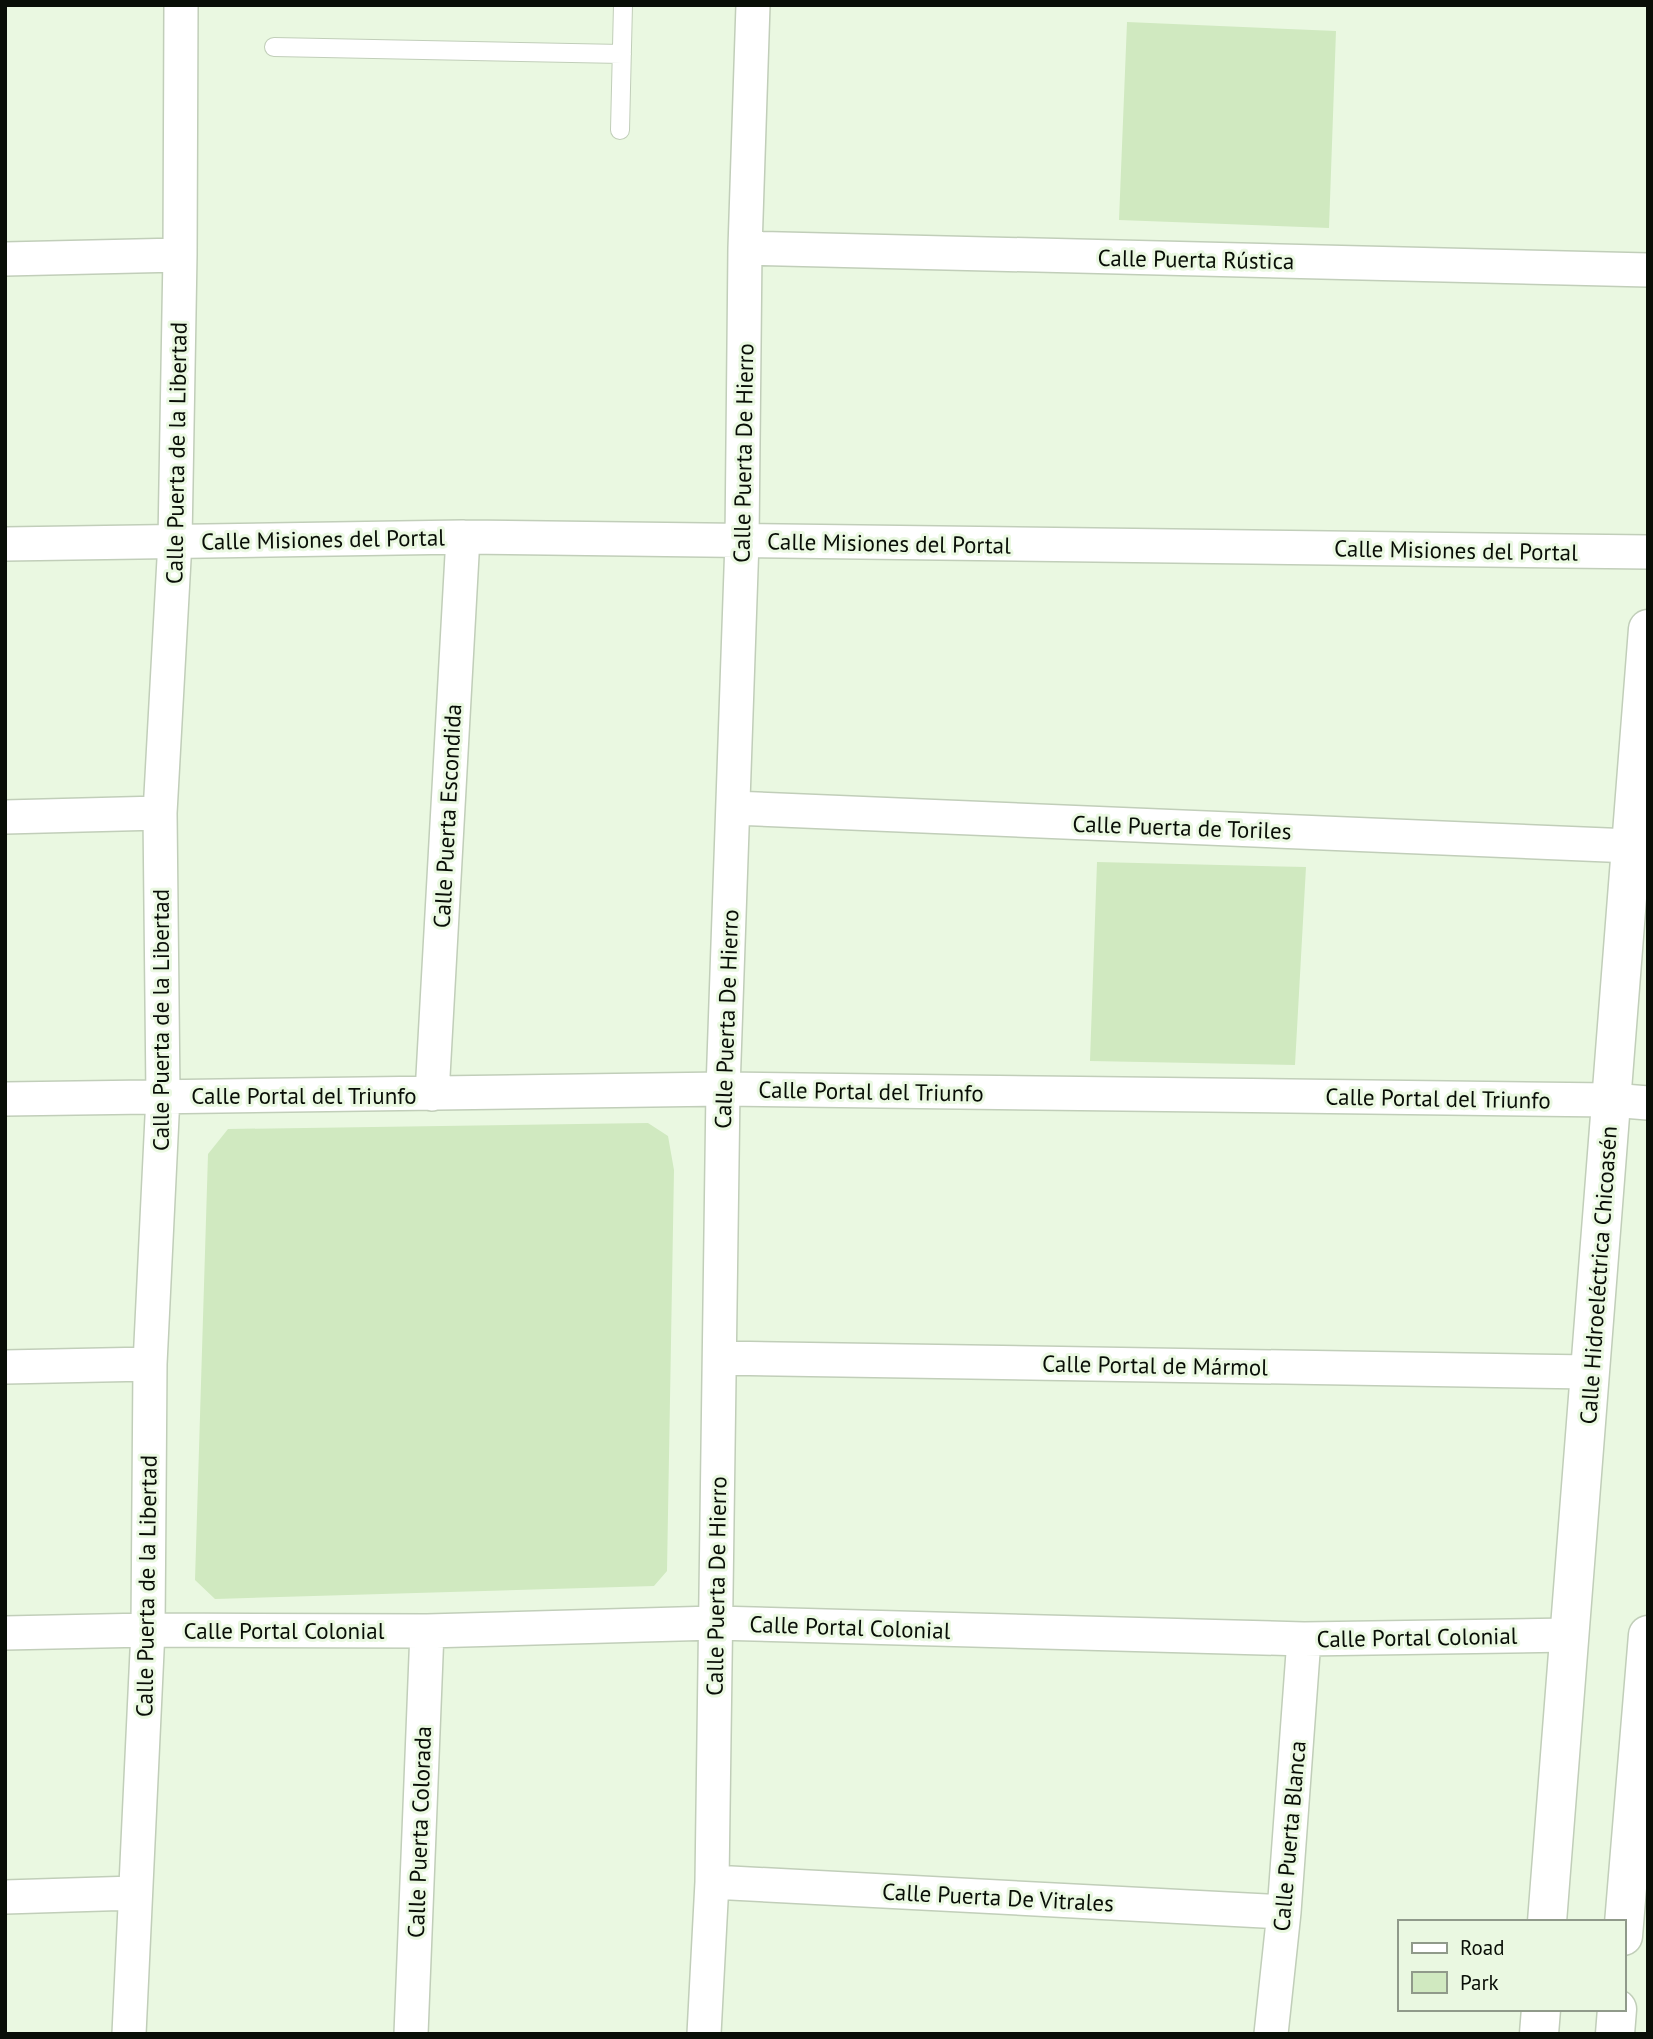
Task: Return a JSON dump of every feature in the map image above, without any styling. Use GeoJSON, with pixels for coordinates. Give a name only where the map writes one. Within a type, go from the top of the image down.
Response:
{"type":"FeatureCollection","features":[{"type":"Feature","properties":{"kind":"main road","name":"Calle Hidroeléctrica Chicoasén"},"geometry":{"type":"LineString","coordinates":[[1547,1920],[1590,1372],[1629,1101],[1631,846],[1648,629]]}},
{"type":"Feature","properties":{"kind":"main road"},"geometry":{"type":"LineString","coordinates":[[1624,1920],[1648,1635]]}},
{"type":"Feature","properties":{"kind":"main road"},"geometry":{"type":"LineString","coordinates":[[1539,2034],[1541,2011]]}},
{"type":"Feature","properties":{"kind":"main road"},"geometry":{"type":"LineString","coordinates":[[1615,2034],[1617,2011]]}},
{"type":"Feature","properties":{"kind":"street","name":"Calle Puerta de la Libertad"},"geometry":{"type":"LineString","coordinates":[[129,2034],[148,1630],[150,1364],[163,1096],[160,813],[175,541],[181,5]]}},
{"type":"Feature","properties":{"kind":"street","name":"Calle Puerta De Hierro"},"geometry":{"type":"LineString","coordinates":[[704,2034],[712,1881],[723,1089],[742,541],[745,248],[753,5]]}},
{"type":"Feature","properties":{"kind":"street","name":"Calle Puerta Rústica"},"geometry":{"type":"LineString","coordinates":[[745,248],[1648,270]]}},
{"type":"Feature","properties":{"kind":"street"},"geometry":{"type":"LineString","coordinates":[[5,259],[180,256]]}},
{"type":"Feature","properties":{"kind":"street","name":"Calle Misiones del Portal"},"geometry":{"type":"LineString","coordinates":[[5,544],[463,537],[1648,552]]}},
{"type":"Feature","properties":{"kind":"street","name":"Calle Puerta Escondida"},"geometry":{"type":"LineString","coordinates":[[432,1094],[463,537]]}},
{"type":"Feature","properties":{"kind":"street","name":"Calle Puerta de Toriles"},"geometry":{"type":"LineString","coordinates":[[733,808],[1631,846]]}},
{"type":"Feature","properties":{"kind":"street"},"geometry":{"type":"LineString","coordinates":[[5,817],[160,813]]}},
{"type":"Feature","properties":{"kind":"street","name":"Calle Portal del Triunfo"},"geometry":{"type":"LineString","coordinates":[[5,1099],[723,1089],[1629,1101]]}},
{"type":"Feature","properties":{"kind":"street","name":"Calle Portal de Mármol"},"geometry":{"type":"LineString","coordinates":[[719,1358],[1590,1372]]}},
{"type":"Feature","properties":{"kind":"street"},"geometry":{"type":"LineString","coordinates":[[5,1367],[150,1364]]}},
{"type":"Feature","properties":{"kind":"street","name":"Calle Portal Colonial"},"geometry":{"type":"LineString","coordinates":[[5,1633],[148,1630],[427,1631],[715,1623],[1304,1639],[1570,1635]]}},
{"type":"Feature","properties":{"kind":"street","name":"Calle Puerta Colorada"},"geometry":{"type":"LineString","coordinates":[[411,2034],[427,1631]]}},
{"type":"Feature","properties":{"kind":"street","name":"Calle Puerta Blanca"},"geometry":{"type":"LineString","coordinates":[[1270,2034],[1284,1912],[1304,1639]]}},
{"type":"Feature","properties":{"kind":"street","name":"Calle Puerta De Vitrales"},"geometry":{"type":"LineString","coordinates":[[712,1881],[1284,1912]]}},
{"type":"Feature","properties":{"kind":"street"},"geometry":{"type":"LineString","coordinates":[[5,1897],[135,1894]]}},
{"type":"Feature","properties":{"kind":"lane"},"geometry":{"type":"LineString","coordinates":[[620,130],[623,5]]}},
{"type":"Feature","properties":{"kind":"lane"},"geometry":{"type":"LineString","coordinates":[[274,47],[622,54]]}},
{"type":"Feature","properties":{"kind":"green space"},"geometry":{"type":"Polygon","coordinates":[[[1127,22],[1336,31],[1329,228],[1119,220],[1127,22]]]}},
{"type":"Feature","properties":{"kind":"green space"},"geometry":{"type":"Polygon","coordinates":[[[1097,862],[1306,867],[1295,1065],[1090,1061],[1097,862]]]}},
{"type":"Feature","properties":{"kind":"green space"},"geometry":{"type":"Polygon","coordinates":[[[648,1123],[668,1136],[674,1170],[667,1571],[654,1586],[215,1599],[195,1580],[208,1154],[228,1129],[648,1123]]]}}]}
